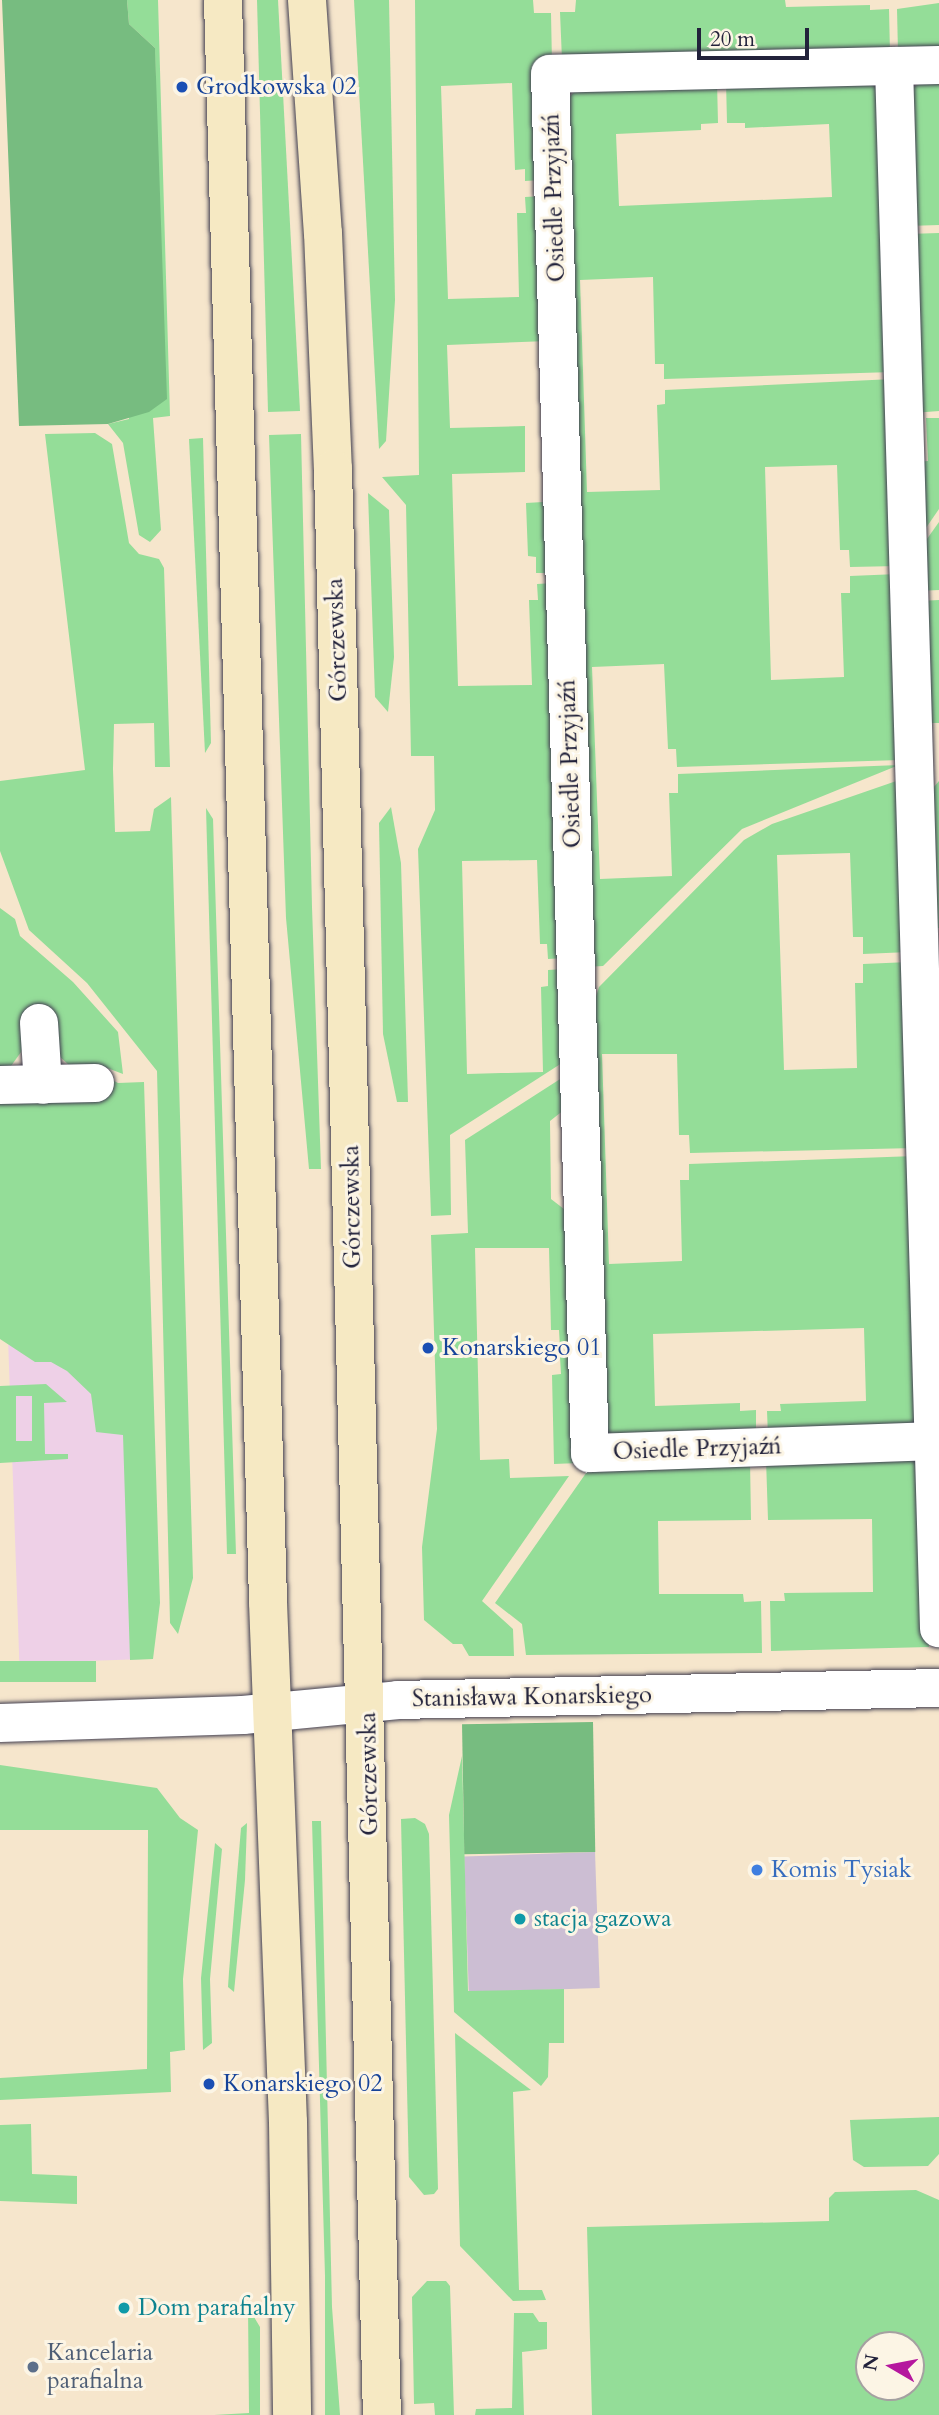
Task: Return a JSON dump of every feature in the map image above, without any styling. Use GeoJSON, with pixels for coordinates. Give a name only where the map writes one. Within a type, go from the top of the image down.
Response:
{"type":"FeatureCollection","features":[{"type":"Feature","properties":{"kind":"main road"},"geometry":{"type":"LineString","coordinates":[[223,0],[292,2415]]}},
{"type":"Feature","properties":{"kind":"main road","name":"Górczewska"},"geometry":{"type":"LineString","coordinates":[[307,0],[331,424],[367,1703],[382,2415]]}},
{"type":"Feature","properties":{"kind":"street","name":"Osiedle Przyjaźń"},"geometry":{"type":"LineString","coordinates":[[936,1441],[590,1453],[550,74],[939,65]]}},
{"type":"Feature","properties":{"kind":"street"},"geometry":{"type":"LineString","coordinates":[[894,66],[926,764],[939,1628]]}},
{"type":"Feature","properties":{"kind":"street"},"geometry":{"type":"LineString","coordinates":[[40,1023],[43,1084]]}},
{"type":"Feature","properties":{"kind":"street"},"geometry":{"type":"LineString","coordinates":[[0,1086],[95,1083]]}},
{"type":"Feature","properties":{"kind":"street","name":"Stanisława Konarskiego"},"geometry":{"type":"LineString","coordinates":[[0,1723],[274,1712],[367,1703],[939,1688]]}},
{"type":"Feature","properties":{"kind":"shaded area"},"geometry":{"type":"Polygon","coordinates":[[[133,1106],[152,1659],[19,1663],[0,1111],[133,1106]]]}},
{"type":"Feature","properties":{"kind":"shaded area"},"geometry":{"type":"Polygon","coordinates":[[[595,1852],[600,1988],[469,1992],[464,1857],[595,1852]]]}},
{"type":"Feature","properties":{"kind":"green space"},"geometry":{"type":"Polygon","coordinates":[[[2,0],[127,0],[129,24],[155,48],[167,399],[149,412],[108,424],[19,426],[2,0]]]}},
{"type":"Feature","properties":{"kind":"green space"},"geometry":{"type":"Polygon","coordinates":[[[127,0],[158,0],[170,416],[153,418],[161,530],[150,542],[139,535],[123,443],[108,424],[129,419],[156,112],[155,48],[129,24],[127,0]]]}},
{"type":"Feature","properties":{"kind":"green space"},"geometry":{"type":"Polygon","coordinates":[[[257,0],[278,0],[300,411],[268,412],[257,0]]]}},
{"type":"Feature","properties":{"kind":"green space"},"geometry":{"type":"Polygon","coordinates":[[[354,0],[389,0],[395,300],[386,441],[379,449],[354,0]]]}},
{"type":"Feature","properties":{"kind":"green space"},"geometry":{"type":"Polygon","coordinates":[[[415,0],[533,0],[534,13],[551,13],[552,64],[542,180],[525,181],[525,169],[515,170],[512,83],[441,86],[448,299],[519,297],[517,213],[526,213],[525,197],[543,196],[548,341],[447,345],[450,428],[525,426],[525,472],[452,474],[458,686],[532,685],[529,600],[538,600],[537,584],[555,583],[565,958],[548,959],[547,944],[540,944],[537,860],[462,861],[467,1074],[543,1072],[541,987],[548,986],[548,970],[565,969],[562,1063],[450,1135],[451,1215],[431,1216],[418,849],[435,810],[434,756],[411,756],[406,505],[382,477],[419,475],[415,0]]]}},
{"type":"Feature","properties":{"kind":"green space"},"geometry":{"type":"Polygon","coordinates":[[[576,0],[785,0],[786,7],[870,5],[870,10],[889,9],[890,53],[562,60],[560,12],[575,12],[576,0]]]}},
{"type":"Feature","properties":{"kind":"green space"},"geometry":{"type":"Polygon","coordinates":[[[939,3],[939,51],[898,53],[897,9],[939,3]]]}},
{"type":"Feature","properties":{"kind":"green space"},"geometry":{"type":"Polygon","coordinates":[[[939,75],[939,225],[908,226],[913,87],[939,75]]]}},
{"type":"Feature","properties":{"kind":"green space"},"geometry":{"type":"Polygon","coordinates":[[[717,81],[718,123],[701,124],[701,130],[616,134],[619,206],[832,197],[829,124],[745,128],[745,123],[727,123],[726,81],[871,83],[878,89],[893,372],[664,379],[664,364],[655,364],[653,277],[580,280],[587,492],[660,490],[657,405],[665,404],[665,390],[893,379],[898,566],[850,567],[849,550],[840,550],[837,465],[765,467],[771,680],[844,677],[841,593],[850,593],[850,576],[898,574],[900,760],[677,767],[676,749],[668,749],[664,664],[592,667],[600,879],[672,876],[669,793],[678,793],[678,774],[899,765],[742,829],[603,966],[585,967],[569,97],[575,91],[717,81]]]}},
{"type":"Feature","properties":{"kind":"green space"},"geometry":{"type":"Polygon","coordinates":[[[939,233],[939,411],[913,413],[908,234],[939,233]]]}},
{"type":"Feature","properties":{"kind":"green space"},"geometry":{"type":"Polygon","coordinates":[[[926,418],[939,418],[939,509],[917,541],[915,462],[928,461],[926,418]]]}},
{"type":"Feature","properties":{"kind":"green space"},"geometry":{"type":"Polygon","coordinates":[[[95,433],[112,444],[129,543],[139,554],[159,559],[164,568],[170,767],[155,767],[154,723],[114,724],[113,769],[115,832],[150,831],[154,809],[171,797],[193,1578],[178,1634],[170,1623],[157,1071],[87,983],[29,930],[0,851],[0,781],[85,770],[45,434],[95,433]]]}},
{"type":"Feature","properties":{"kind":"green space"},"geometry":{"type":"Polygon","coordinates":[[[301,434],[321,1169],[309,1169],[286,918],[269,435],[301,434]]]}},
{"type":"Feature","properties":{"kind":"green space"},"geometry":{"type":"Polygon","coordinates":[[[203,438],[211,743],[205,753],[189,439],[203,438]]]}},
{"type":"Feature","properties":{"kind":"green space"},"geometry":{"type":"Polygon","coordinates":[[[368,493],[389,510],[394,657],[388,712],[375,697],[368,493]]]}},
{"type":"Feature","properties":{"kind":"green space"},"geometry":{"type":"Polygon","coordinates":[[[543,502],[555,573],[536,573],[536,557],[528,556],[526,503],[543,502]]]}},
{"type":"Feature","properties":{"kind":"green space"},"geometry":{"type":"Polygon","coordinates":[[[939,522],[939,590],[918,591],[917,553],[939,522]]]}},
{"type":"Feature","properties":{"kind":"green space"},"geometry":{"type":"Polygon","coordinates":[[[939,600],[939,723],[923,723],[920,601],[939,600]]]}},
{"type":"Feature","properties":{"kind":"green space"},"geometry":{"type":"Polygon","coordinates":[[[905,778],[909,952],[863,954],[863,937],[853,937],[850,853],[777,855],[784,1070],[857,1068],[855,983],[863,983],[863,964],[909,962],[915,1148],[690,1153],[689,1135],[679,1135],[677,1054],[602,1054],[609,1264],[682,1261],[680,1180],[689,1180],[689,1164],[915,1156],[916,1425],[768,1436],[767,1411],[781,1411],[780,1404],[866,1401],[864,1328],[653,1334],[655,1406],[740,1403],[740,1411],[756,1410],[756,1436],[613,1438],[606,1431],[588,1021],[599,987],[744,840],[772,824],[905,778]]]}},
{"type":"Feature","properties":{"kind":"green space"},"geometry":{"type":"Polygon","coordinates":[[[939,781],[939,928],[929,929],[933,788],[939,781]]]}},
{"type":"Feature","properties":{"kind":"green space"},"geometry":{"type":"Polygon","coordinates":[[[391,807],[401,863],[408,1102],[397,1102],[383,1034],[379,823],[391,807]]]}},
{"type":"Feature","properties":{"kind":"green space"},"geometry":{"type":"Polygon","coordinates":[[[206,808],[213,819],[236,1554],[227,1554],[206,808]]]}},
{"type":"Feature","properties":{"kind":"green space"},"geometry":{"type":"Polygon","coordinates":[[[0,908],[15,919],[20,936],[73,982],[118,1032],[123,1074],[102,1066],[69,1065],[59,1056],[24,1048],[11,1066],[0,1068],[0,908]]]}},
{"type":"Feature","properties":{"kind":"green space"},"geometry":{"type":"Polygon","coordinates":[[[100,1074],[118,1083],[144,1082],[160,1603],[153,1659],[130,1660],[123,1435],[96,1432],[91,1394],[67,1371],[51,1362],[35,1362],[0,1339],[0,1100],[100,1074]]]}},
{"type":"Feature","properties":{"kind":"green space"},"geometry":{"type":"Polygon","coordinates":[[[568,1074],[569,1106],[550,1121],[551,1199],[573,1216],[576,1348],[560,1348],[559,1330],[551,1330],[549,1248],[475,1248],[480,1460],[509,1459],[510,1478],[569,1476],[482,1601],[513,1629],[514,1656],[469,1656],[462,1644],[453,1644],[424,1620],[422,1547],[437,1429],[431,1235],[468,1233],[465,1140],[568,1074]]]}},
{"type":"Feature","properties":{"kind":"green space"},"geometry":{"type":"Polygon","coordinates":[[[576,1356],[579,1463],[554,1464],[552,1375],[561,1374],[560,1357],[576,1356]]]}},
{"type":"Feature","properties":{"kind":"green space"},"geometry":{"type":"Polygon","coordinates":[[[46,1384],[67,1402],[44,1403],[45,1454],[68,1454],[68,1459],[0,1463],[0,1386],[46,1384]],[[16,1396],[16,1441],[32,1441],[32,1396],[16,1396]]]}},
{"type":"Feature","properties":{"kind":"green space"},"geometry":{"type":"Polygon","coordinates":[[[906,1453],[921,1464],[929,1647],[771,1651],[770,1601],[785,1601],[784,1593],[873,1592],[872,1519],[768,1520],[766,1459],[906,1453]]]}},
{"type":"Feature","properties":{"kind":"green space"},"geometry":{"type":"Polygon","coordinates":[[[750,1460],[751,1520],[658,1521],[659,1594],[743,1594],[744,1602],[761,1601],[762,1653],[526,1655],[522,1624],[495,1603],[591,1466],[750,1460]]]}},
{"type":"Feature","properties":{"kind":"green space"},"geometry":{"type":"Polygon","coordinates":[[[0,1661],[96,1661],[96,1682],[0,1682],[0,1661]]]}},
{"type":"Feature","properties":{"kind":"green space"},"geometry":{"type":"Polygon","coordinates":[[[593,1722],[595,1852],[464,1854],[462,1724],[593,1722]]]}},
{"type":"Feature","properties":{"kind":"green space"},"geometry":{"type":"Polygon","coordinates":[[[462,1756],[468,1991],[564,1989],[564,2043],[549,2043],[548,2077],[541,2086],[454,2012],[449,1815],[462,1756]]]}},
{"type":"Feature","properties":{"kind":"green space"},"geometry":{"type":"Polygon","coordinates":[[[0,1765],[157,1788],[180,1818],[198,1830],[183,1979],[185,2050],[170,2052],[171,2092],[0,2100],[0,2078],[147,2069],[148,1830],[0,1830],[0,1765]]]}},
{"type":"Feature","properties":{"kind":"green space"},"geometry":{"type":"Polygon","coordinates":[[[415,1818],[425,1824],[429,1834],[438,2189],[434,2194],[424,2195],[409,2177],[401,1819],[415,1818]]]}},
{"type":"Feature","properties":{"kind":"green space"},"geometry":{"type":"Polygon","coordinates":[[[312,1821],[321,1821],[332,2307],[340,2415],[325,2415],[325,2276],[312,1821]]]}},
{"type":"Feature","properties":{"kind":"green space"},"geometry":{"type":"Polygon","coordinates":[[[247,1823],[245,1880],[234,1992],[228,1987],[229,1972],[241,1828],[247,1823]]]}},
{"type":"Feature","properties":{"kind":"green space"},"geometry":{"type":"Polygon","coordinates":[[[215,1843],[222,1849],[210,1979],[212,2043],[203,2050],[201,1978],[215,1843]]]}},
{"type":"Feature","properties":{"kind":"green space"},"geometry":{"type":"Polygon","coordinates":[[[455,2033],[531,2090],[513,2092],[519,2290],[542,2290],[546,2300],[513,2301],[460,2246],[455,2033]]]}},
{"type":"Feature","properties":{"kind":"green space"},"geometry":{"type":"Polygon","coordinates":[[[939,2117],[939,2154],[928,2166],[864,2167],[853,2160],[850,2120],[939,2117]]]}},
{"type":"Feature","properties":{"kind":"green space"},"geometry":{"type":"Polygon","coordinates":[[[31,2124],[32,2174],[77,2176],[77,2204],[0,2201],[0,2125],[31,2124]]]}},
{"type":"Feature","properties":{"kind":"green space"},"geometry":{"type":"Polygon","coordinates":[[[916,2190],[939,2200],[939,2415],[592,2415],[587,2227],[829,2221],[829,2198],[835,2192],[916,2190]]]}},
{"type":"Feature","properties":{"kind":"green space"},"geometry":{"type":"Polygon","coordinates":[[[427,2281],[446,2281],[450,2286],[454,2415],[435,2415],[434,2403],[414,2404],[412,2297],[427,2281]]]}},
{"type":"Feature","properties":{"kind":"green space"},"geometry":{"type":"Polygon","coordinates":[[[248,2307],[260,2327],[260,2415],[214,2415],[249,2413],[248,2307]]]}},
{"type":"Feature","properties":{"kind":"green space"},"geometry":{"type":"Polygon","coordinates":[[[514,2313],[533,2313],[539,2322],[547,2322],[547,2349],[522,2352],[524,2415],[475,2415],[476,2409],[512,2408],[514,2313]]]}},
{"type":"Feature","properties":{"kind":"place","name":"Grodkowska 02"},"geometry":{"type":"Point","coordinates":[182,87]}},
{"type":"Feature","properties":{"kind":"place","name":"Konarskiego 01"},"geometry":{"type":"Point","coordinates":[428,1348]}},
{"type":"Feature","properties":{"kind":"place","name":"Komis Tysiak"},"geometry":{"type":"Point","coordinates":[757,1870]}},
{"type":"Feature","properties":{"kind":"place","name":"stacja gazowa"},"geometry":{"type":"Point","coordinates":[520,1919]}},
{"type":"Feature","properties":{"kind":"place","name":"Konarskiego 02"},"geometry":{"type":"Point","coordinates":[209,2084]}},
{"type":"Feature","properties":{"kind":"place","name":"Dom parafialny"},"geometry":{"type":"Point","coordinates":[124,2308]}},
{"type":"Feature","properties":{"kind":"place","name":"Kancelaria parafialna"},"geometry":{"type":"Point","coordinates":[33,2367]}}]}
